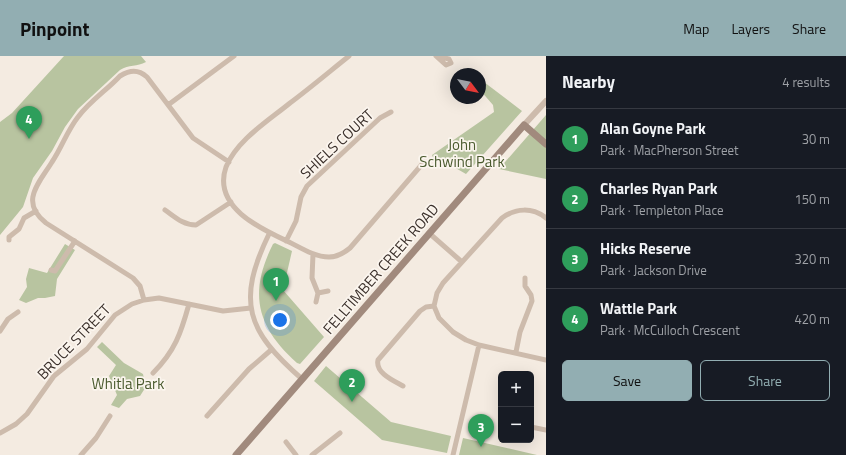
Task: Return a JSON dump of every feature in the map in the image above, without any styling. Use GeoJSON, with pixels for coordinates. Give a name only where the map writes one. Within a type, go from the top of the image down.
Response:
{"type":"FeatureCollection","features":[{"type":"Feature","properties":{"kind":"main road"},"geometry":{"type":"LineString","coordinates":[[524,125],[546,144]]}},
{"type":"Feature","properties":{"kind":"main road","name":"FELLTIMBER CREEK ROAD"},"geometry":{"type":"LineString","coordinates":[[236,455],[524,125]]}},
{"type":"Feature","properties":{"kind":"street"},"geometry":{"type":"LineString","coordinates":[[168,104],[234,56]]}},
{"type":"Feature","properties":{"kind":"street"},"geometry":{"type":"LineString","coordinates":[[349,56],[257,130],[237,150],[229,162],[224,182],[231,202],[248,221],[269,234],[313,254],[329,257],[344,252],[424,162]]}},
{"type":"Feature","properties":{"kind":"street"},"geometry":{"type":"LineString","coordinates":[[144,300],[137,281],[46,223],[40,218],[36,211],[33,200],[36,185],[55,157],[72,125],[83,110],[120,76],[133,71],[143,74],[168,104],[193,138],[229,162]]}},
{"type":"Feature","properties":{"kind":"street","name":"FELLTIMBER CREEK ROAD"},"geometry":{"type":"LineString","coordinates":[[524,125],[546,101]]}},
{"type":"Feature","properties":{"kind":"street","name":"SHIELS COURT"},"geometry":{"type":"LineString","coordinates":[[286,241],[296,221],[301,197],[307,186],[380,118],[391,112]]}},
{"type":"Feature","properties":{"kind":"street"},"geometry":{"type":"LineString","coordinates":[[165,210],[182,222],[189,225],[196,225],[231,202]]}},
{"type":"Feature","properties":{"kind":"street"},"geometry":{"type":"LineString","coordinates":[[546,218],[535,211],[525,209],[508,214],[502,218],[440,288],[434,306],[439,318],[453,332],[466,340],[480,345],[546,360]]}},
{"type":"Feature","properties":{"kind":"street"},"geometry":{"type":"LineString","coordinates":[[9,240],[9,236],[18,229],[24,218],[36,211]]}},
{"type":"Feature","properties":{"kind":"street"},"geometry":{"type":"LineString","coordinates":[[429,233],[462,262]]}},
{"type":"Feature","properties":{"kind":"street"},"geometry":{"type":"LineString","coordinates":[[269,234],[253,272],[251,286],[251,308],[259,332],[271,350],[302,379]]}},
{"type":"Feature","properties":{"kind":"street"},"geometry":{"type":"LineString","coordinates":[[52,270],[55,271],[75,241]]}},
{"type":"Feature","properties":{"kind":"street"},"geometry":{"type":"LineString","coordinates":[[313,254],[312,278],[318,293],[316,302]]}},
{"type":"Feature","properties":{"kind":"street"},"geometry":{"type":"LineString","coordinates":[[516,352],[520,332],[532,301],[531,295],[526,287],[525,278]]}},
{"type":"Feature","properties":{"kind":"street"},"geometry":{"type":"LineString","coordinates":[[318,293],[328,291]]}},
{"type":"Feature","properties":{"kind":"street","name":"BRUCE STREET"},"geometry":{"type":"LineString","coordinates":[[0,433],[16,424],[27,414],[54,376],[87,349],[115,315],[132,304],[144,300],[166,299],[223,311],[251,308]]}},
{"type":"Feature","properties":{"kind":"street"},"geometry":{"type":"LineString","coordinates":[[153,373],[173,349],[189,304]]}},
{"type":"Feature","properties":{"kind":"street"},"geometry":{"type":"LineString","coordinates":[[404,386],[393,381],[380,371],[377,366],[378,360],[420,311],[426,307],[434,306]]}},
{"type":"Feature","properties":{"kind":"street"},"geometry":{"type":"LineString","coordinates":[[0,331],[8,319],[18,312]]}},
{"type":"Feature","properties":{"kind":"street"},"geometry":{"type":"LineString","coordinates":[[453,455],[480,345]]}},
{"type":"Feature","properties":{"kind":"street"},"geometry":{"type":"LineString","coordinates":[[207,416],[249,369],[271,350]]}},
{"type":"Feature","properties":{"kind":"street"},"geometry":{"type":"LineString","coordinates":[[81,455],[96,438],[110,416]]}},
{"type":"Feature","properties":{"kind":"street"},"geometry":{"type":"LineString","coordinates":[[534,428],[546,430]]}},
{"type":"Feature","properties":{"kind":"street"},"geometry":{"type":"LineString","coordinates":[[312,455],[340,432]]}},
{"type":"Feature","properties":{"kind":"street"},"geometry":{"type":"LineString","coordinates":[[286,442],[296,455]]}},
{"type":"Feature","properties":{"kind":"green space"},"geometry":{"type":"Polygon","coordinates":[[[64,56],[141,56],[146,62],[120,70],[78,109],[33,178],[23,207],[0,235],[0,122],[12,113],[64,56]]]}},
{"type":"Feature","properties":{"kind":"green space","name":"John Schwind Park"},"geometry":{"type":"Polygon","coordinates":[[[486,84],[522,111],[466,174],[445,162],[435,162],[432,155],[494,112],[493,105],[486,97],[486,84]]]}},
{"type":"Feature","properties":{"kind":"green space"},"geometry":{"type":"Polygon","coordinates":[[[546,115],[546,179],[499,169],[546,115]]]}},
{"type":"Feature","properties":{"kind":"green space"},"geometry":{"type":"Polygon","coordinates":[[[275,243],[292,251],[283,290],[324,337],[300,364],[283,350],[273,336],[265,323],[261,309],[259,294],[261,279],[265,262],[273,244],[275,243]]]}},
{"type":"Feature","properties":{"kind":"green space"},"geometry":{"type":"Polygon","coordinates":[[[65,244],[75,250],[57,279],[55,296],[38,298],[26,303],[19,300],[27,287],[26,279],[29,268],[47,273],[65,244]]]}},
{"type":"Feature","properties":{"kind":"green space","name":"Whitla Park"},"geometry":{"type":"Polygon","coordinates":[[[102,342],[124,363],[143,374],[144,379],[149,382],[140,396],[127,399],[119,408],[111,405],[117,395],[109,376],[116,365],[97,347],[102,342]]]}},
{"type":"Feature","properties":{"kind":"green space"},"geometry":{"type":"Polygon","coordinates":[[[326,366],[391,422],[451,436],[447,453],[382,440],[314,381],[326,366]]]}},
{"type":"Feature","properties":{"kind":"green space"},"geometry":{"type":"Polygon","coordinates":[[[463,438],[537,455],[459,455],[463,438]]]}},
{"type":"Feature","properties":{"kind":"place","name":"Wattle Park"},"geometry":{"type":"Point","coordinates":[29,139]}},
{"type":"Feature","properties":{"kind":"place","name":"Alan Goyne Park"},"geometry":{"type":"Point","coordinates":[276,301]}},
{"type":"Feature","properties":{"kind":"place","name":"Charles Ryan Park"},"geometry":{"type":"Point","coordinates":[352,402]}},
{"type":"Feature","properties":{"kind":"place","name":"Hicks Reserve"},"geometry":{"type":"Point","coordinates":[481,447]}}]}
